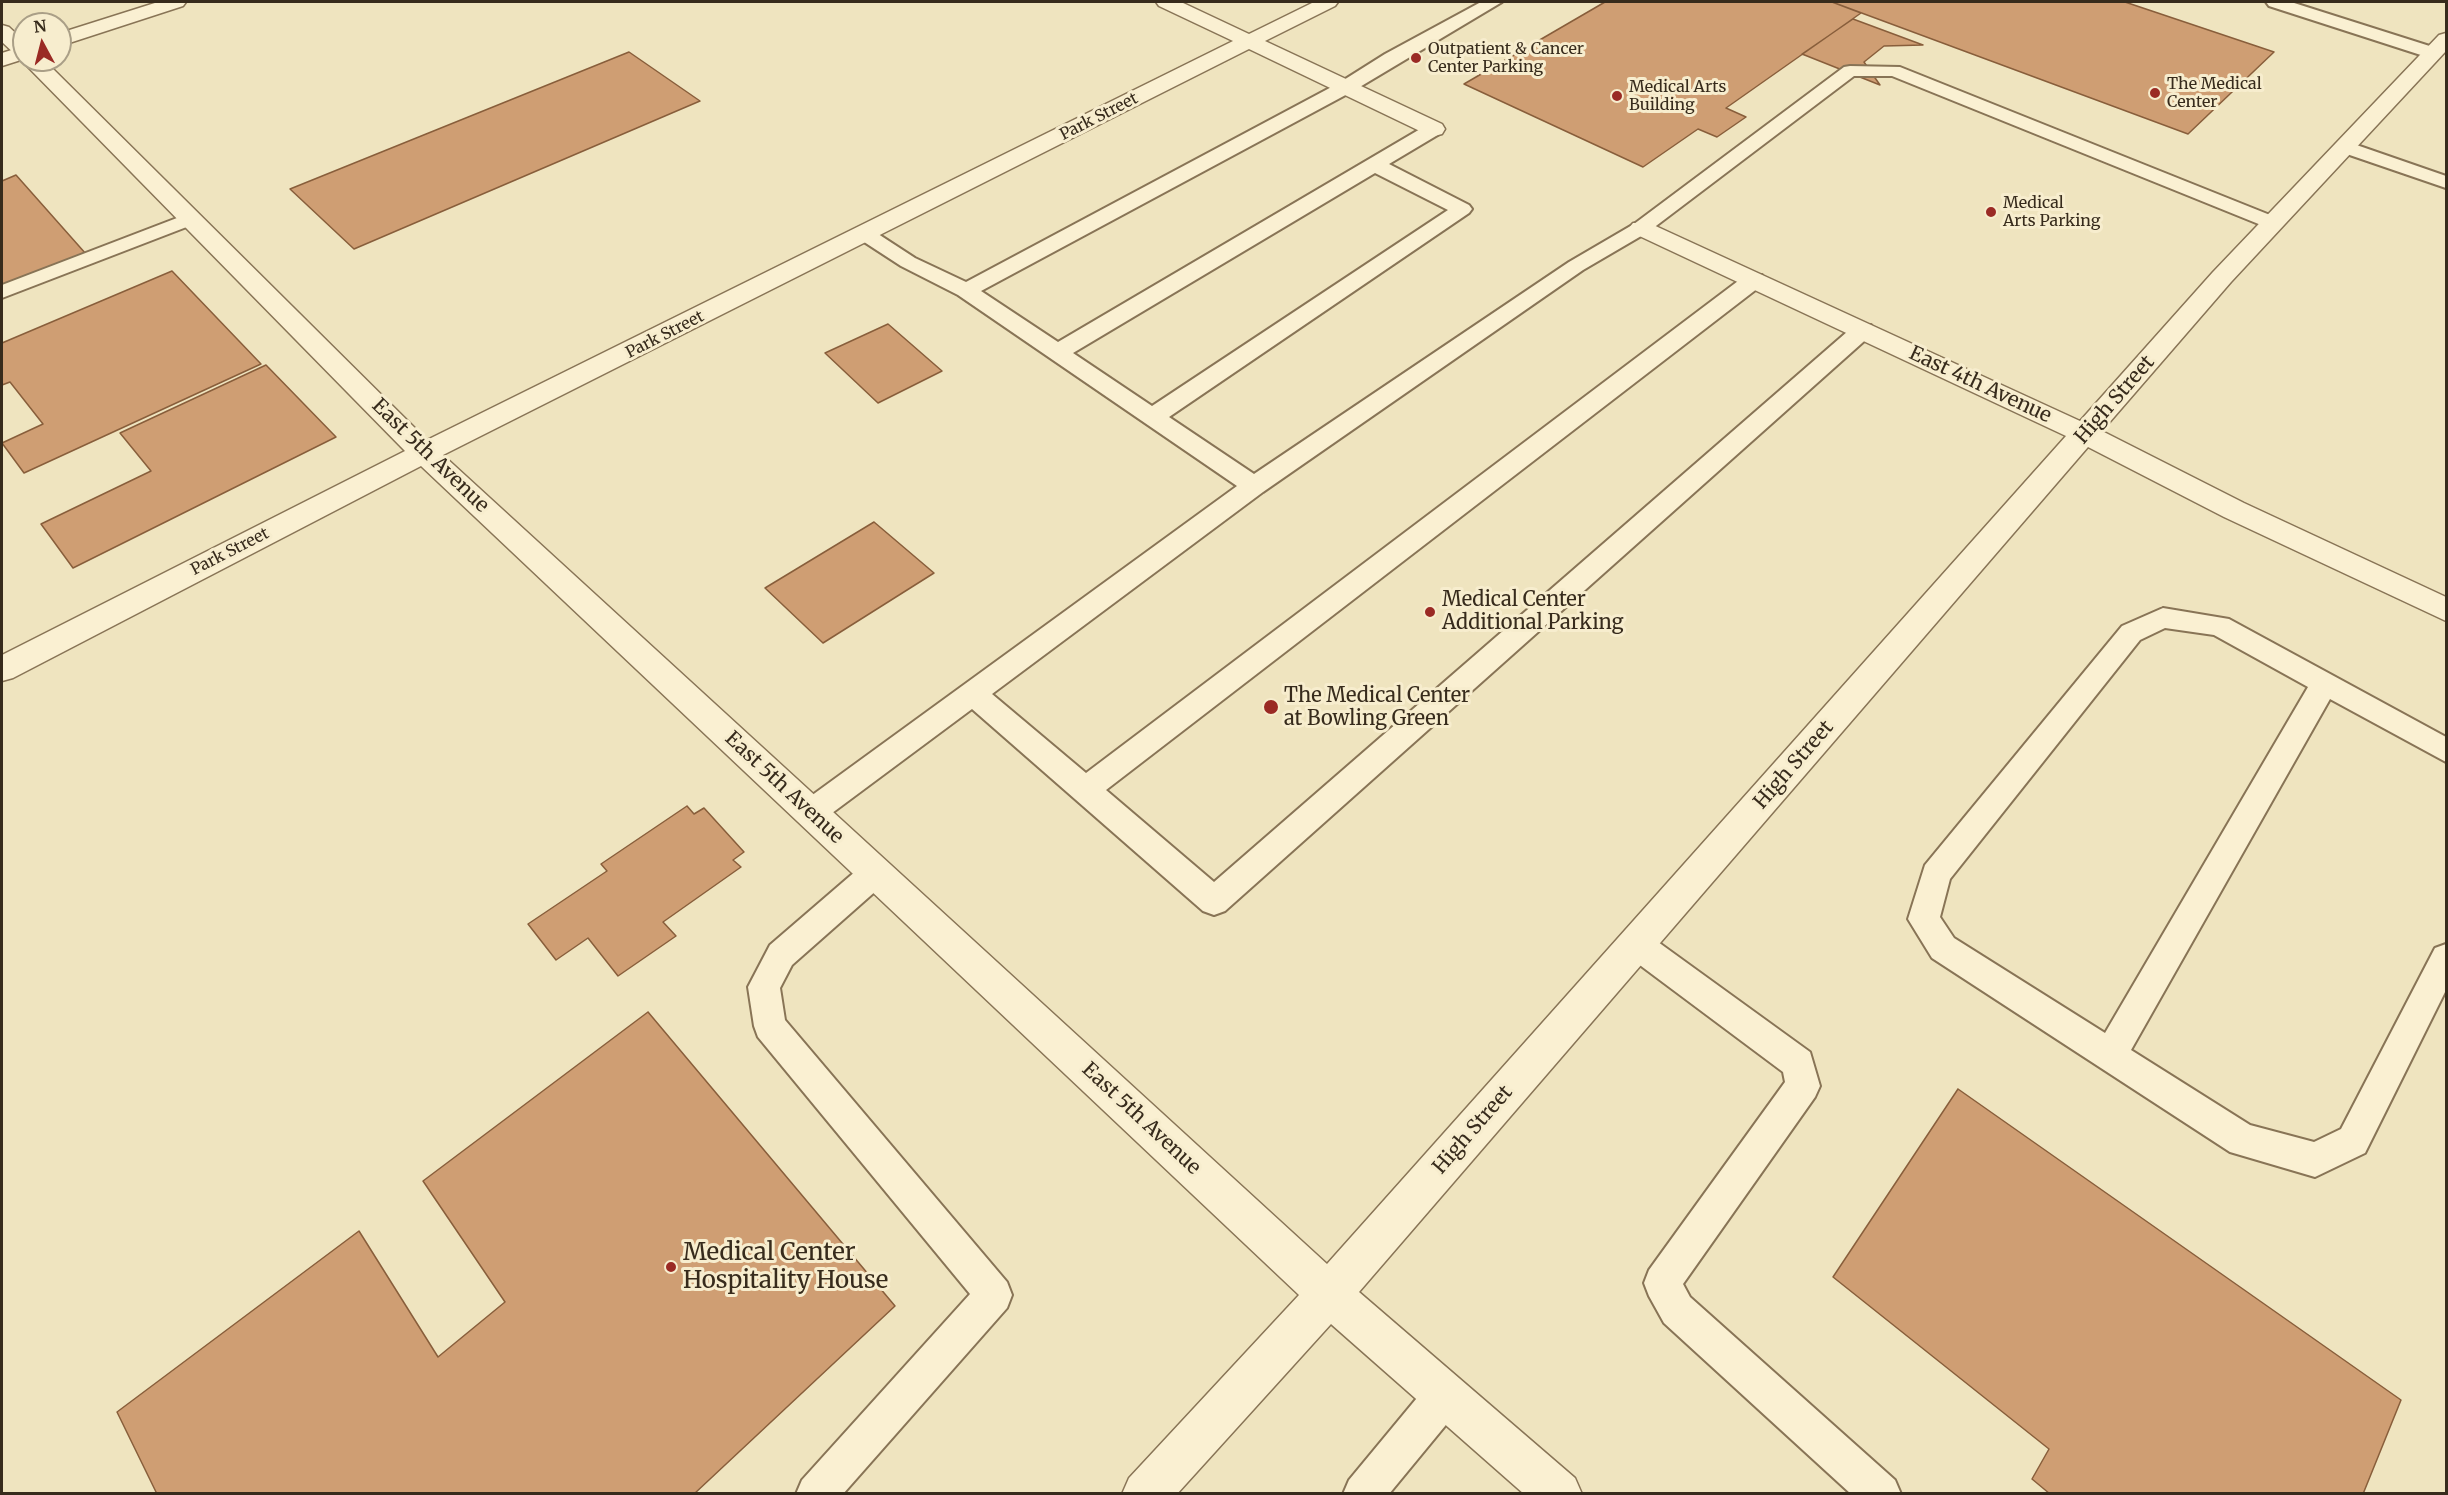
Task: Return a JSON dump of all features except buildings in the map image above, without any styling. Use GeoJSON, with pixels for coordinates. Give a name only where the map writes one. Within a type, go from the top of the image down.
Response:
{"type":"FeatureCollection","features":[{"type":"Feature","properties":{"kind":"street"},"geometry":{"type":"LineString","coordinates":[[72,36],[176,2]]}},
{"type":"Feature","properties":{"kind":"street"},"geometry":{"type":"LineString","coordinates":[[1166,2],[1434,129]]}},
{"type":"Feature","properties":{"kind":"street","name":"Park Street"},"geometry":{"type":"LineString","coordinates":[[2,669],[424,453],[1328,2]]}},
{"type":"Feature","properties":{"kind":"street","name":"High Street"},"geometry":{"type":"LineString","coordinates":[[1144,1494],[1329,1294],[2273,223],[2440,46]]}},
{"type":"Feature","properties":{"kind":"street","name":"East 5th Avenue"},"geometry":{"type":"LineString","coordinates":[[44,72],[424,453],[1329,1294],[1559,1494]]}},
{"type":"Feature","properties":{"kind":"street","name":"East 4th Avenue"},"geometry":{"type":"LineString","coordinates":[[1641,228],[2085,434],[2234,510],[2446,610]]}},
{"type":"Feature","properties":{"kind":"lane"},"geometry":{"type":"LineString","coordinates":[[966,290],[1346,87],[1391,58],[1493,2]]}},
{"type":"Feature","properties":{"kind":"lane"},"geometry":{"type":"LineString","coordinates":[[2275,2],[2440,46]]}},
{"type":"Feature","properties":{"kind":"lane"},"geometry":{"type":"LineString","coordinates":[[810,813],[1254,486],[1576,266],[1641,228],[1850,71],[1894,70],[2273,223]]}},
{"type":"Feature","properties":{"kind":"lane"},"geometry":{"type":"LineString","coordinates":[[1058,352],[1434,129]]}},
{"type":"Feature","properties":{"kind":"lane"},"geometry":{"type":"LineString","coordinates":[[2345,147],[2446,182]]}},
{"type":"Feature","properties":{"kind":"lane"},"geometry":{"type":"LineString","coordinates":[[1152,417],[1462,209],[1373,164]]}},
{"type":"Feature","properties":{"kind":"lane"},"geometry":{"type":"LineString","coordinates":[[2,292],[190,219]]}},
{"type":"Feature","properties":{"kind":"lane"},"geometry":{"type":"LineString","coordinates":[[865,234],[908,262],[966,290],[1254,486]]}},
{"type":"Feature","properties":{"kind":"lane"},"geometry":{"type":"LineString","coordinates":[[1086,789],[1754,280]]}},
{"type":"Feature","properties":{"kind":"lane"},"geometry":{"type":"LineString","coordinates":[[974,693],[1214,901],[1863,330]]}},
{"type":"Feature","properties":{"kind":"lane"},"geometry":{"type":"LineString","coordinates":[[2446,750],[2220,626],[2163,618],[2131,633],[1936,873],[1924,919],[1943,948],[2242,1140],[2315,1160],[2353,1141],[2446,958]]}},
{"type":"Feature","properties":{"kind":"lane"},"geometry":{"type":"LineString","coordinates":[[2110,1055],[2325,683]]}},
{"type":"Feature","properties":{"kind":"lane"},"geometry":{"type":"LineString","coordinates":[[816,1494],[994,1295],[770,1026],[764,987],[781,955],[875,873]]}},
{"type":"Feature","properties":{"kind":"lane"},"geometry":{"type":"LineString","coordinates":[[1636,944],[1798,1063],[1803,1086],[1662,1283],[1677,1310],[1881,1494]]}},
{"type":"Feature","properties":{"kind":"lane"},"geometry":{"type":"LineString","coordinates":[[1363,1494],[1445,1395]]}},
{"type":"Feature","properties":{"kind":"place","name":"Outpatient & Cancer Center Parking"},"geometry":{"type":"Point","coordinates":[1416,58]}},
{"type":"Feature","properties":{"kind":"place","name":"The Medical Center"},"geometry":{"type":"Point","coordinates":[2155,93]}},
{"type":"Feature","properties":{"kind":"place","name":"Medical Arts Building"},"geometry":{"type":"Point","coordinates":[1617,96]}},
{"type":"Feature","properties":{"kind":"place","name":"Medical Arts Parking"},"geometry":{"type":"Point","coordinates":[1991,212]}},
{"type":"Feature","properties":{"kind":"place","name":"Medical Center Additional Parking"},"geometry":{"type":"Point","coordinates":[1430,612]}},
{"type":"Feature","properties":{"kind":"place","name":"The Medical Center at Bowling Green"},"geometry":{"type":"Point","coordinates":[1271,707]}},
{"type":"Feature","properties":{"kind":"place","name":"Medical Center Hospitality House"},"geometry":{"type":"Point","coordinates":[671,1267]}}]}
